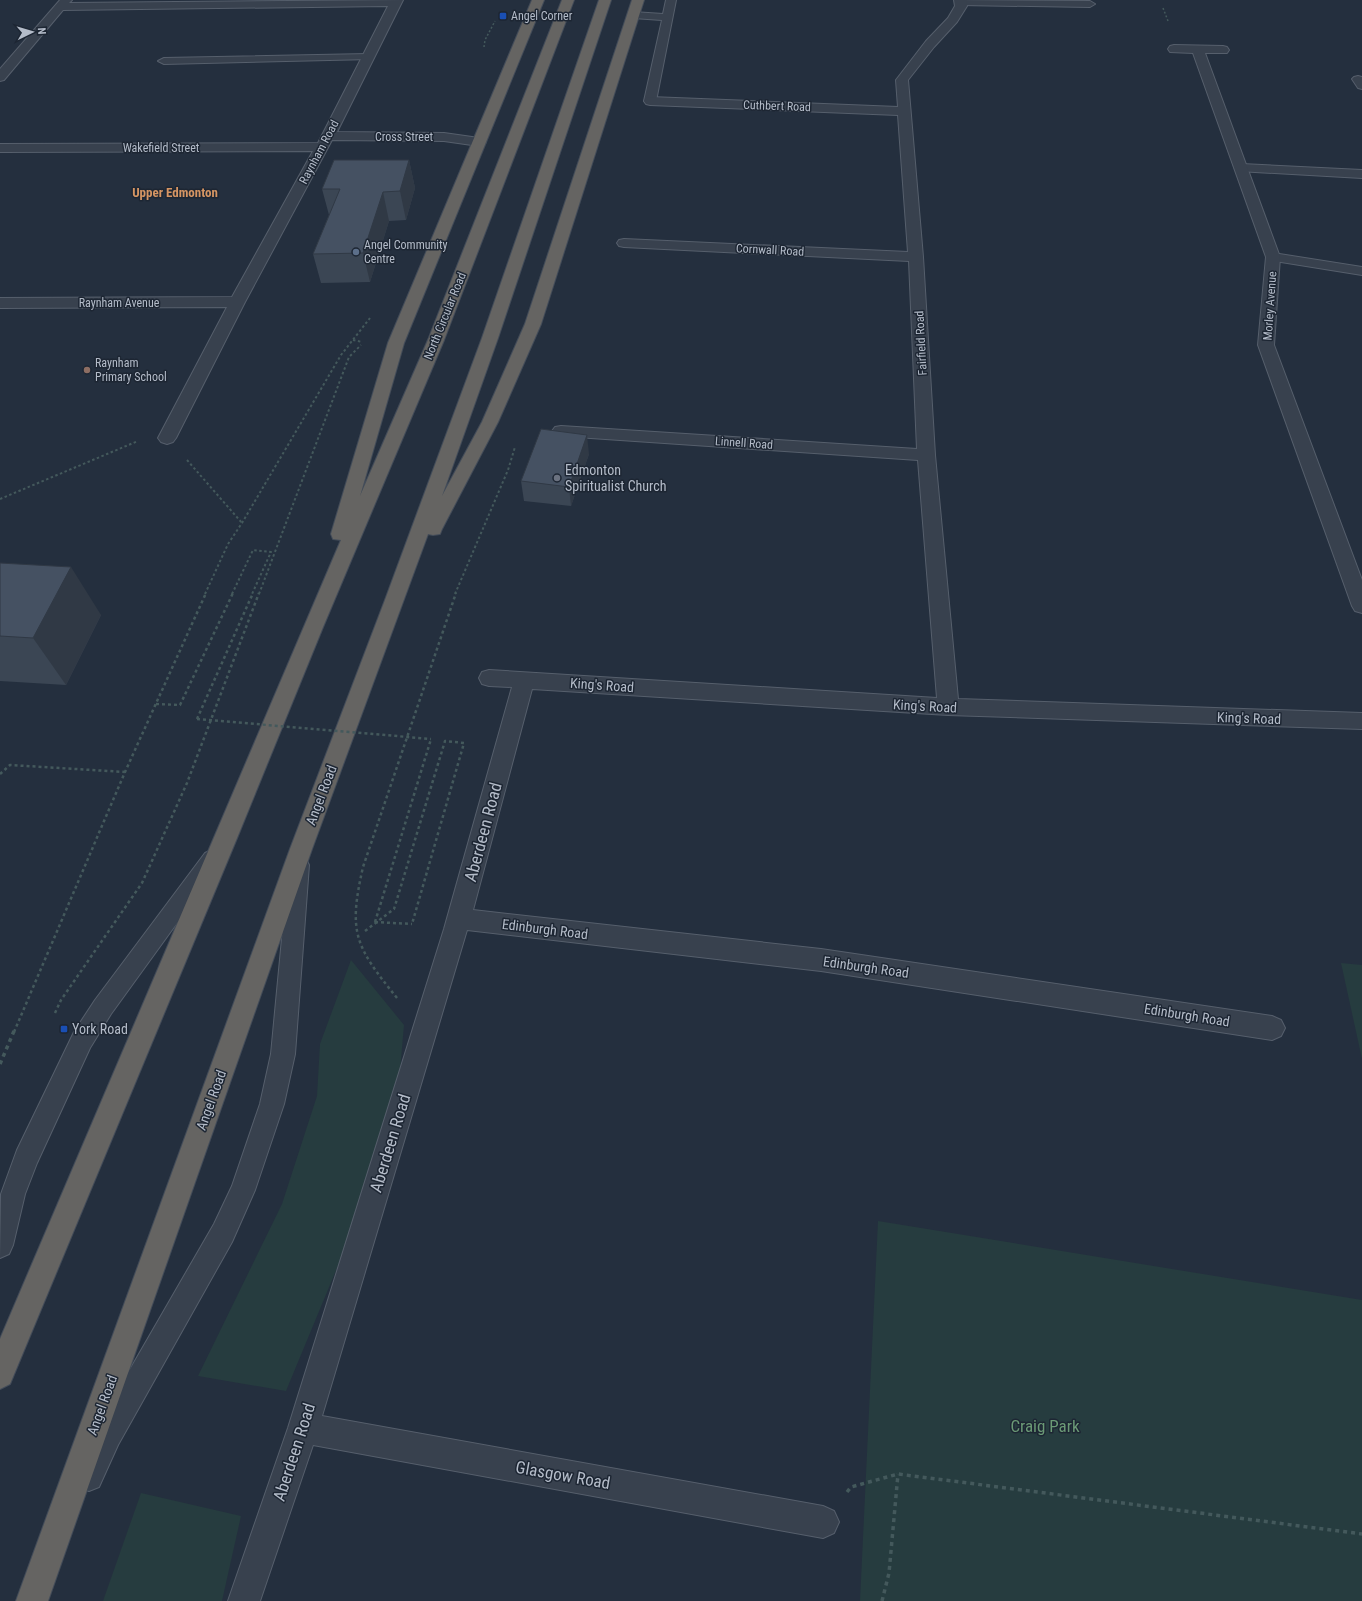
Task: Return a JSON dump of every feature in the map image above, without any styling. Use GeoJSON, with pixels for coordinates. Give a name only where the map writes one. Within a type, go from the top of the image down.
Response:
{"type":"FeatureCollection","features":[{"type":"Feature","properties":{"kind":"highway"},"geometry":{"type":"LineString","coordinates":[[0,1374],[226,838],[313,627],[396,343],[538,0]]}},
{"type":"Feature","properties":{"kind":"highway","name":"North Circular Road"},"geometry":{"type":"LineString","coordinates":[[313,627],[436,340],[568,0]]}},
{"type":"Feature","properties":{"kind":"highway"},"geometry":{"type":"LineString","coordinates":[[395,600],[490,338],[605,0]]}},
{"type":"Feature","properties":{"kind":"highway"},"geometry":{"type":"LineString","coordinates":[[395,600],[490,422],[533,324],[638,0]]}},
{"type":"Feature","properties":{"kind":"highway","name":"Angel Road"},"geometry":{"type":"LineString","coordinates":[[33,1600],[300,849],[395,600]]}},
{"type":"Feature","properties":{"kind":"street"},"geometry":{"type":"LineString","coordinates":[[0,77],[64,3],[397,1]]}},
{"type":"Feature","properties":{"kind":"street","name":"Raynham Road"},"geometry":{"type":"LineString","coordinates":[[168,438],[237,302],[324,142],[397,1]]}},
{"type":"Feature","properties":{"kind":"street","name":"Fairfield Road"},"geometry":{"type":"LineString","coordinates":[[948,707],[926,455],[916,257],[902,80],[930,44],[953,20],[961,6],[960,1]]}},
{"type":"Feature","properties":{"kind":"street"},"geometry":{"type":"LineString","coordinates":[[1174,49],[1223,50]]}},
{"type":"Feature","properties":{"kind":"street","name":"Morley Avenue"},"geometry":{"type":"LineString","coordinates":[[1198,50],[1273,257],[1266,345],[1362,606]]}},
{"type":"Feature","properties":{"kind":"street","name":"Cuthbert Road"},"geometry":{"type":"LineString","coordinates":[[650,101],[904,111]]}},
{"type":"Feature","properties":{"kind":"street","name":"Cross Street"},"geometry":{"type":"LineString","coordinates":[[324,142],[385,138],[444,137],[479,142]]}},
{"type":"Feature","properties":{"kind":"street","name":"Wakefield Street"},"geometry":{"type":"LineString","coordinates":[[0,148],[324,142]]}},
{"type":"Feature","properties":{"kind":"street","name":"Cornwall Road"},"geometry":{"type":"LineString","coordinates":[[624,243],[916,257]]}},
{"type":"Feature","properties":{"kind":"street","name":"Raynham Avenue"},"geometry":{"type":"LineString","coordinates":[[0,303],[237,302]]}},
{"type":"Feature","properties":{"kind":"street","name":"Linnell Road"},"geometry":{"type":"LineString","coordinates":[[561,431],[926,455]]}},
{"type":"Feature","properties":{"kind":"street","name":"King's Road"},"geometry":{"type":"LineString","coordinates":[[489,678],[948,707],[1362,722]]}},
{"type":"Feature","properties":{"kind":"street","name":"Aberdeen Road"},"geometry":{"type":"LineString","coordinates":[[244,1601],[303,1428],[459,919],[524,680]]}},
{"type":"Feature","properties":{"kind":"street","name":"Edinburgh Road"},"geometry":{"type":"LineString","coordinates":[[459,919],[821,960],[1272,1028]]}},
{"type":"Feature","properties":{"kind":"street","name":"Glasgow Road"},"geometry":{"type":"LineString","coordinates":[[303,1428],[823,1522]]}},
{"type":"Feature","properties":{"kind":"lane"},"geometry":{"type":"LineString","coordinates":[[650,101],[667,17],[672,0]]}},
{"type":"Feature","properties":{"kind":"lane"},"geometry":{"type":"LineString","coordinates":[[960,1],[1090,4]]}},
{"type":"Feature","properties":{"kind":"lane"},"geometry":{"type":"LineString","coordinates":[[633,15],[667,17]]}},
{"type":"Feature","properties":{"kind":"lane"},"geometry":{"type":"LineString","coordinates":[[164,61],[368,57]]}},
{"type":"Feature","properties":{"kind":"lane"},"geometry":{"type":"LineString","coordinates":[[1242,168],[1362,174]]}},
{"type":"Feature","properties":{"kind":"lane"},"geometry":{"type":"LineString","coordinates":[[1273,257],[1362,271]]}},
{"type":"Feature","properties":{"kind":"lane"},"geometry":{"type":"LineString","coordinates":[[0,1244],[13,1194],[26,1160],[82,1040],[103,1007],[226,838]]}},
{"type":"Feature","properties":{"kind":"lane"},"geometry":{"type":"LineString","coordinates":[[33,1600],[108,1435],[223,1232],[243,1190],[272,1104],[283,1054],[300,849]]}},
{"type":"Feature","properties":{"kind":"path"},"geometry":{"type":"LineString","coordinates":[[0,1064],[125,772],[228,544],[338,361],[371,316]]}},
{"type":"Feature","properties":{"kind":"path"},"geometry":{"type":"LineString","coordinates":[[54,1014],[61,1000],[142,883],[187,783],[349,357],[364,342],[353,340]]}},
{"type":"Feature","properties":{"kind":"path"},"geometry":{"type":"LineString","coordinates":[[0,499],[138,441],[168,438],[242,523]]}},
{"type":"Feature","properties":{"kind":"path"},"geometry":{"type":"LineString","coordinates":[[424,1032],[373,968],[357,938],[355,923],[356,904],[362,867],[451,604],[508,470],[516,444]]}},
{"type":"Feature","properties":{"kind":"path"},"geometry":{"type":"LineString","coordinates":[[156,704],[180,705],[253,550],[271,552],[197,719],[431,739],[376,922],[412,924],[464,743],[445,741],[394,909],[365,931]]}},
{"type":"Feature","properties":{"kind":"path"},"geometry":{"type":"LineString","coordinates":[[0,774],[10,765],[125,772]]}},
{"type":"Feature","properties":{"kind":"path"},"geometry":{"type":"LineString","coordinates":[[823,1522],[851,1487],[898,1474],[1362,1534]]}},
{"type":"Feature","properties":{"kind":"path"},"geometry":{"type":"LineString","coordinates":[[882,1601],[889,1573],[898,1474]]}},
{"type":"Feature","properties":{"kind":"green space"},"geometry":{"type":"Polygon","coordinates":[[[351,960],[404,1025],[395,1128],[286,1391],[198,1376],[282,1204],[317,1096],[320,1044],[351,960]]]}},
{"type":"Feature","properties":{"kind":"green space"},"geometry":{"type":"Polygon","coordinates":[[[1341,963],[1362,965],[1362,1059],[1341,963]]]}},
{"type":"Feature","properties":{"kind":"green space","name":"Craig Park"},"geometry":{"type":"Polygon","coordinates":[[[878,1221],[1362,1300],[1362,1601],[860,1601],[878,1221]]]}},
{"type":"Feature","properties":{"kind":"green space"},"geometry":{"type":"Polygon","coordinates":[[[141,1493],[241,1516],[222,1601],[103,1601],[141,1493]]]}},
{"type":"Feature","properties":{"kind":"building"},"geometry":{"type":"Polygon","coordinates":[[[334,160],[409,160],[400,191],[383,192],[363,253],[313,254],[340,189],[322,189],[334,160]]]}},
{"type":"Feature","properties":{"kind":"building"},"geometry":{"type":"Polygon","coordinates":[[[541,429],[587,435],[569,487],[521,481],[541,429]]]}},
{"type":"Feature","properties":{"kind":"building"},"geometry":{"type":"Polygon","coordinates":[[[0,563],[71,567],[33,638],[0,636],[0,563]]]}},
{"type":"Feature","properties":{"kind":"place","name":"Angel Corner"},"geometry":{"type":"Point","coordinates":[503,16]}},
{"type":"Feature","properties":{"kind":"place","name":"Angel Community Centre"},"geometry":{"type":"Point","coordinates":[356,252]}},
{"type":"Feature","properties":{"kind":"place","name":"Raynham Primary School"},"geometry":{"type":"Point","coordinates":[87,370]}},
{"type":"Feature","properties":{"kind":"place","name":"Edmonton Spiritualist Church"},"geometry":{"type":"Point","coordinates":[557,478]}},
{"type":"Feature","properties":{"kind":"place","name":"York Road"},"geometry":{"type":"Point","coordinates":[64,1029]}},
{"type":"Feature","properties":{"kind":"district","name":"Upper Edmonton"},"geometry":{"type":"Point","coordinates":[175,192]}}]}
